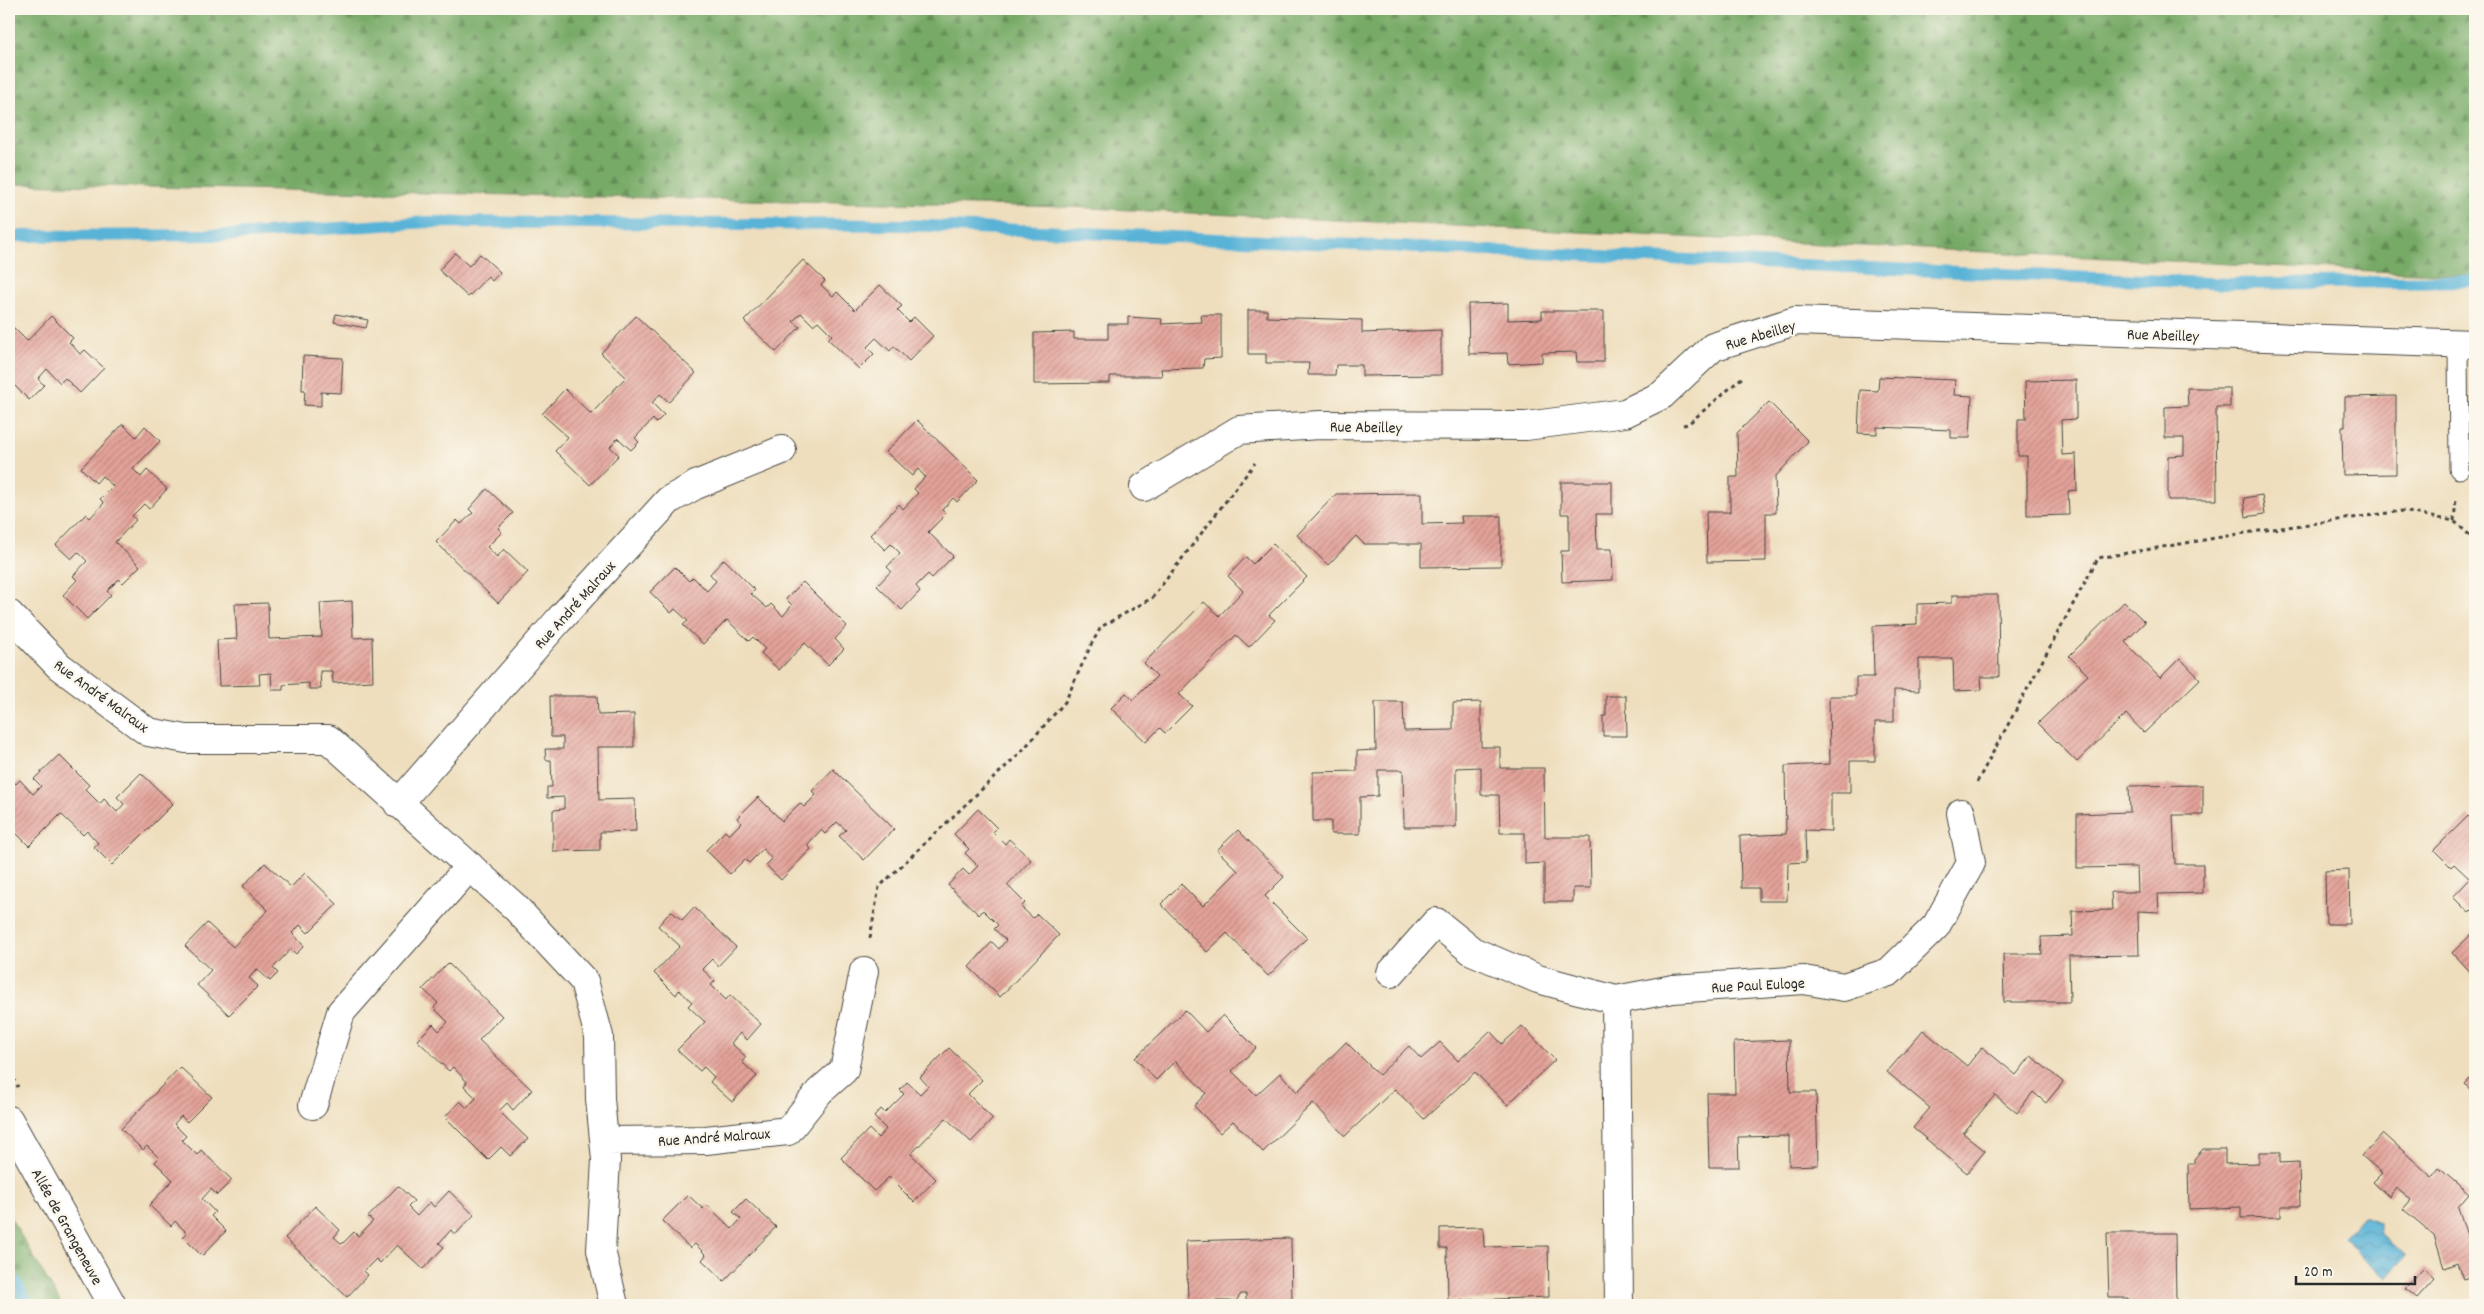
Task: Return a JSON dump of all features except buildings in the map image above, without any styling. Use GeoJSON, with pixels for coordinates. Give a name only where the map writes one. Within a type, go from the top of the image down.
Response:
{"type":"FeatureCollection","features":[{"type":"Feature","properties":{"kind":"street","name":"Rue Abeilley"},"geometry":{"type":"LineString","coordinates":[[1144,487],[1239,430],[1320,425],[1526,426],[1625,414],[1662,395],[1713,347],[1795,322],[2467,344]]}},
{"type":"Feature","properties":{"kind":"street","name":"Rue André Malraux"},"geometry":{"type":"LineString","coordinates":[[398,804],[669,500],[696,486],[782,450]]}},
{"type":"Feature","properties":{"kind":"street","name":"Rue André Malraux"},"geometry":{"type":"LineString","coordinates":[[9,614],[58,666],[148,732],[186,739],[328,739],[398,804],[515,907],[584,981],[599,1036],[600,1100],[606,1160],[601,1250],[614,1305]]}},
{"type":"Feature","properties":{"kind":"street","name":"Rue Paul Euloge"},"geometry":{"type":"LineString","coordinates":[[1391,973],[1436,922],[1472,951],[1538,979],[1616,1000],[1672,989],[1804,980],[1844,987],[1889,972],[1936,926],[1971,863],[1961,812]]}},
{"type":"Feature","properties":{"kind":"street"},"geometry":{"type":"LineString","coordinates":[[313,1104],[342,1012],[470,866]]}},
{"type":"Feature","properties":{"kind":"street","name":"Rue André Malraux"},"geometry":{"type":"LineString","coordinates":[[605,1141],[706,1140],[788,1131],[819,1092],[844,1070],[864,971]]}},
{"type":"Feature","properties":{"kind":"street"},"geometry":{"type":"LineString","coordinates":[[1616,1000],[1619,1305]]}},
{"type":"Feature","properties":{"kind":"street","name":"Allée de Grangeneuve"},"geometry":{"type":"LineString","coordinates":[[9,1120],[112,1305]]}},
{"type":"Feature","properties":{"kind":"lane"},"geometry":{"type":"LineString","coordinates":[[2459,469],[2467,344]]}},
{"type":"Feature","properties":{"kind":"path"},"geometry":{"type":"LineString","coordinates":[[1679,426],[1688,424],[1751,371]]}},
{"type":"Feature","properties":{"kind":"path"},"geometry":{"type":"LineString","coordinates":[[864,971],[879,886],[1021,752],[1065,702],[1101,627],[1152,598],[1260,457]]}},
{"type":"Feature","properties":{"kind":"path"},"geometry":{"type":"LineString","coordinates":[[1961,812],[2098,558],[2244,533],[2402,511],[2454,521],[2475,540]]}},
{"type":"Feature","properties":{"kind":"green space"},"geometry":{"type":"Polygon","coordinates":[[[9,9],[2475,9],[2475,276],[1068,207],[9,184],[9,9]]]}},
{"type":"Feature","properties":{"kind":"green space"},"geometry":{"type":"Polygon","coordinates":[[[9,1215],[62,1305],[9,1305],[9,1215]]]}},
{"type":"Feature","properties":{"kind":"water"},"geometry":{"type":"Polygon","coordinates":[[[2363,1216],[2379,1222],[2379,1231],[2406,1256],[2386,1278],[2343,1238],[2363,1216]]]}},
{"type":"Feature","properties":{"kind":"waterway"},"geometry":{"type":"LineString","coordinates":[[9,236],[231,235],[428,222],[906,225],[2230,284],[2475,281]]}},
{"type":"Feature","properties":{"kind":"waterway"},"geometry":{"type":"LineString","coordinates":[[9,1271],[29,1305]]}}]}
